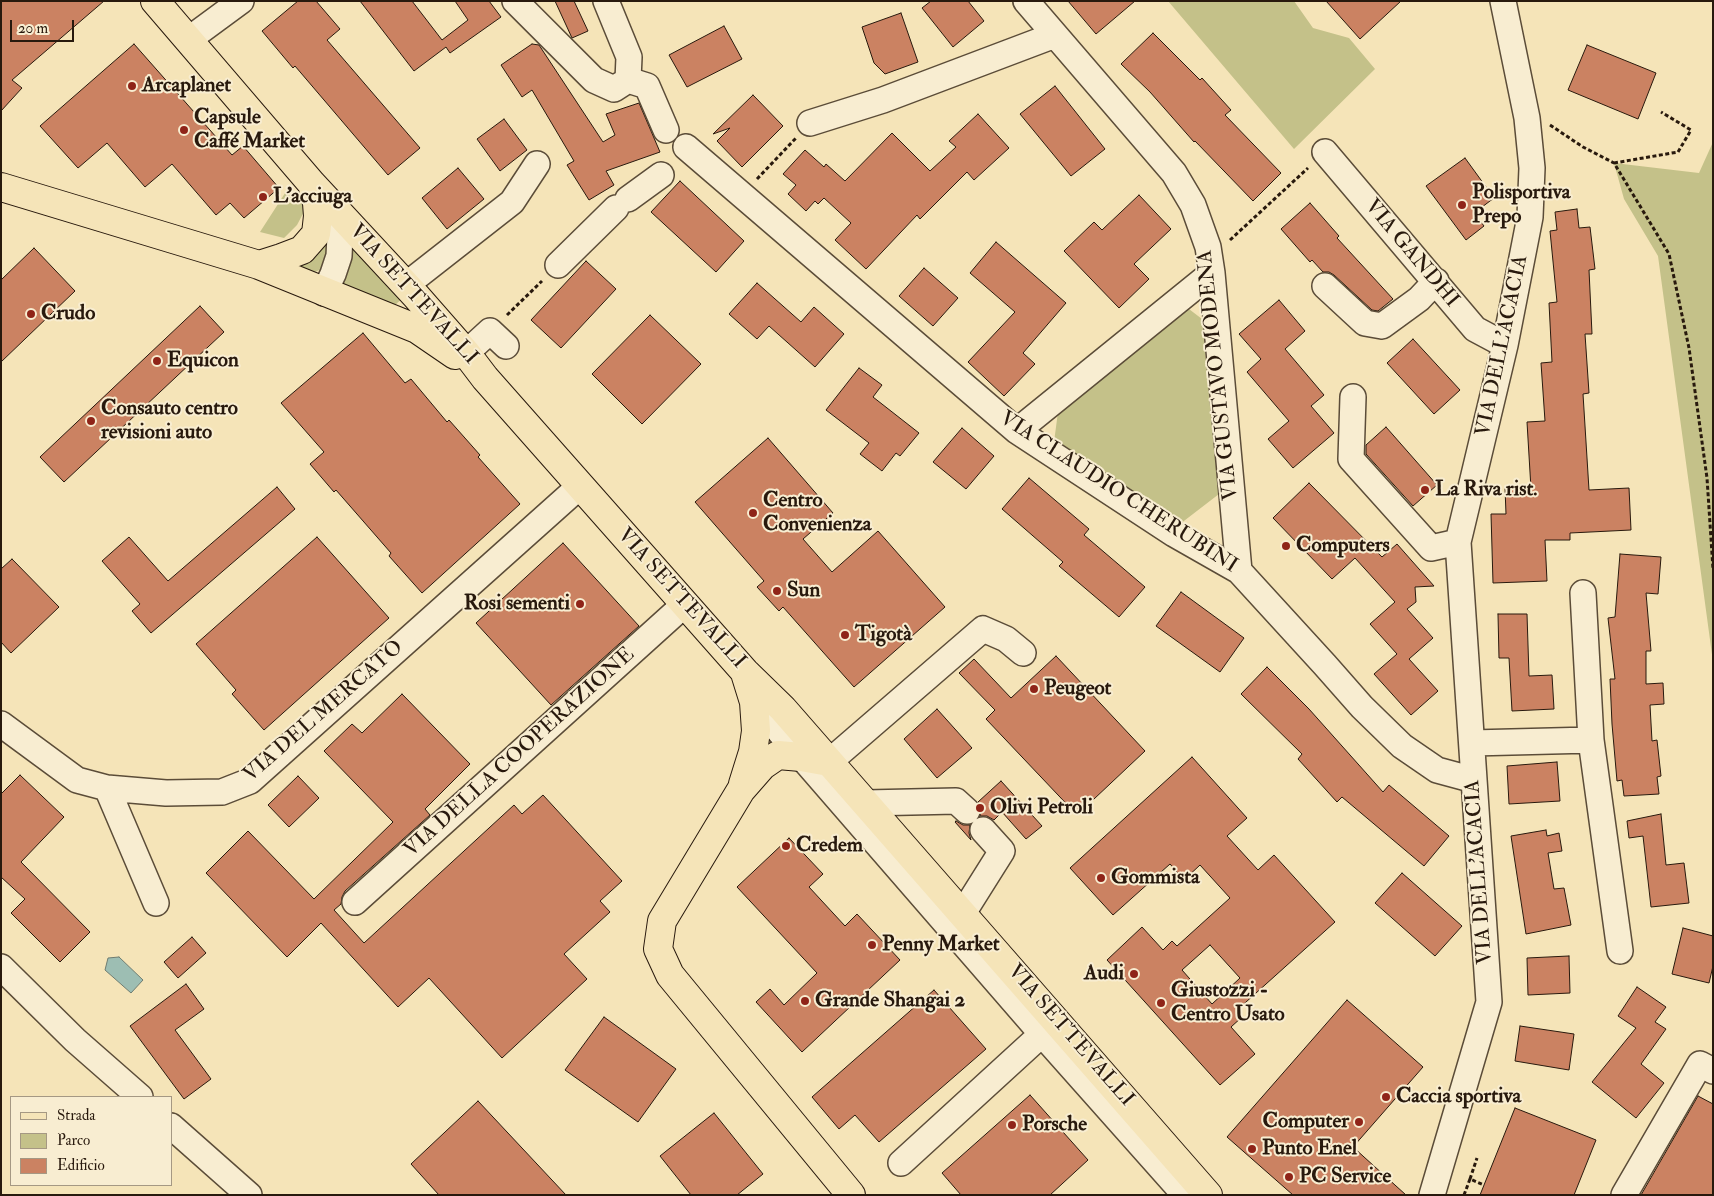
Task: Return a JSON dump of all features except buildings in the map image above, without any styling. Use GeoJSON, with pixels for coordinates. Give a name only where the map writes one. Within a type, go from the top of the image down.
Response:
{"type":"FeatureCollection","features":[{"type":"Feature","properties":{"kind":"main road","name":"VIA SETTEVALLI"},"geometry":{"type":"LineString","coordinates":[[155,1],[312,184],[411,290],[466,353],[485,378],[745,672],[783,709],[1208,1195]]}},
{"type":"Feature","properties":{"kind":"main road"},"geometry":{"type":"LineString","coordinates":[[259,265],[302,250],[316,234],[317,203],[312,184]]}},
{"type":"Feature","properties":{"kind":"main road"},"geometry":{"type":"LineString","coordinates":[[1,187],[259,265],[324,293],[417,329],[445,347],[485,378]]}},
{"type":"Feature","properties":{"kind":"main road"},"geometry":{"type":"LineString","coordinates":[[741,790],[753,752],[756,731],[754,702],[745,672]]}},
{"type":"Feature","properties":{"kind":"main road"},"geometry":{"type":"LineString","coordinates":[[829,762],[778,755],[762,766],[741,790],[662,920],[658,949],[670,975],[851,1195]]}},
{"type":"Feature","properties":{"kind":"street"},"geometry":{"type":"LineString","coordinates":[[188,40],[241,1]]}},
{"type":"Feature","properties":{"kind":"street"},"geometry":{"type":"LineString","coordinates":[[515,1],[594,80],[614,89],[628,80]]}},
{"type":"Feature","properties":{"kind":"street"},"geometry":{"type":"LineString","coordinates":[[606,1],[629,57],[628,80]]}},
{"type":"Feature","properties":{"kind":"street","name":"VIA GUSTAVO MODENA"},"geometry":{"type":"LineString","coordinates":[[1026,1],[1174,173],[1193,205],[1208,247],[1211,266],[1239,571]]}},
{"type":"Feature","properties":{"kind":"street","name":"VIA DELL'ACACIA"},"geometry":{"type":"LineString","coordinates":[[1432,1195],[1489,1002],[1458,542],[1505,345],[1530,216],[1532,168],[1526,118],[1502,1]]}},
{"type":"Feature","properties":{"kind":"street"},"geometry":{"type":"LineString","coordinates":[[810,123],[883,100],[1055,35]]}},
{"type":"Feature","properties":{"kind":"street"},"geometry":{"type":"LineString","coordinates":[[628,80],[647,86],[666,130]]}},
{"type":"Feature","properties":{"kind":"street","name":"VIA GANDHI"},"geometry":{"type":"LineString","coordinates":[[1325,152],[1475,329],[1505,345]]}},
{"type":"Feature","properties":{"kind":"street","name":"VIA CLAUDIO CHERUBINI"},"geometry":{"type":"LineString","coordinates":[[558,265],[622,203],[679,160],[1017,431],[1174,534],[1239,571],[1362,707],[1402,746],[1437,770],[1474,780]]}},
{"type":"Feature","properties":{"kind":"street"},"geometry":{"type":"LineString","coordinates":[[390,319],[404,314],[411,307],[411,290],[512,202],[537,164]]}},
{"type":"Feature","properties":{"kind":"street"},"geometry":{"type":"LineString","coordinates":[[324,293],[339,256],[341,215]]}},
{"type":"Feature","properties":{"kind":"street"},"geometry":{"type":"LineString","coordinates":[[1017,431],[1211,266]]}},
{"type":"Feature","properties":{"kind":"street"},"geometry":{"type":"LineString","coordinates":[[1326,286],[1365,323],[1382,326],[1419,298],[1436,282]]}},
{"type":"Feature","properties":{"kind":"street"},"geometry":{"type":"LineString","coordinates":[[466,353],[498,338]]}},
{"type":"Feature","properties":{"kind":"street"},"geometry":{"type":"LineString","coordinates":[[1353,396],[1351,459],[1430,548],[1458,542]]}},
{"type":"Feature","properties":{"kind":"street","name":"VIA DEL MERCATO"},"geometry":{"type":"LineString","coordinates":[[1,724],[77,780],[107,788],[166,793],[222,792],[250,781],[580,486]]}},
{"type":"Feature","properties":{"kind":"street"},"geometry":{"type":"LineString","coordinates":[[1583,593],[1591,740],[1620,951]]}},
{"type":"Feature","properties":{"kind":"street","name":"VIA DELLA COOPERAZIONE"},"geometry":{"type":"LineString","coordinates":[[355,902],[685,604]]}},
{"type":"Feature","properties":{"kind":"street"},"geometry":{"type":"LineString","coordinates":[[829,762],[983,629],[1006,639],[1023,653]]}},
{"type":"Feature","properties":{"kind":"street","name":"VIA SETTEVALLI"},"geometry":{"type":"LineString","coordinates":[[754,702],[1184,1195]]}},
{"type":"Feature","properties":{"kind":"street"},"geometry":{"type":"LineString","coordinates":[[1472,743],[1591,740]]}},
{"type":"Feature","properties":{"kind":"street"},"geometry":{"type":"LineString","coordinates":[[107,788],[156,903]]}},
{"type":"Feature","properties":{"kind":"street"},"geometry":{"type":"LineString","coordinates":[[866,803],[956,801],[967,812]]}},
{"type":"Feature","properties":{"kind":"street"},"geometry":{"type":"LineString","coordinates":[[963,913],[1002,851],[983,830]]}},
{"type":"Feature","properties":{"kind":"street"},"geometry":{"type":"LineString","coordinates":[[1,967],[75,1040],[139,1096]]}},
{"type":"Feature","properties":{"kind":"street"},"geometry":{"type":"LineString","coordinates":[[901,1163],[1042,1034]]}},
{"type":"Feature","properties":{"kind":"street"},"geometry":{"type":"LineString","coordinates":[[1624,1195],[1700,1064],[1713,1070]]}},
{"type":"Feature","properties":{"kind":"street"},"geometry":{"type":"LineString","coordinates":[[172,1127],[249,1195]]}},
{"type":"Feature","properties":{"kind":"path"},"geometry":{"type":"LineString","coordinates":[[1614,164],[1678,152],[1691,130],[1661,112]]}},
{"type":"Feature","properties":{"kind":"path"},"geometry":{"type":"LineString","coordinates":[[1526,118],[1553,126],[1583,147],[1614,164],[1668,254],[1689,348],[1706,478],[1713,569]]}},
{"type":"Feature","properties":{"kind":"path"},"geometry":{"type":"LineString","coordinates":[[762,174],[810,123]]}},
{"type":"Feature","properties":{"kind":"path"},"geometry":{"type":"LineString","coordinates":[[1211,266],[1290,185]]}},
{"type":"Feature","properties":{"kind":"path"},"geometry":{"type":"LineString","coordinates":[[498,338],[558,265]]}},
{"type":"Feature","properties":{"kind":"path"},"geometry":{"type":"LineString","coordinates":[[1464,1195],[1477,1158]]}},
{"type":"Feature","properties":{"kind":"path"},"geometry":{"type":"LineString","coordinates":[[1470,1179],[1484,1186]]}},
{"type":"Feature","properties":{"kind":"green space"},"geometry":{"type":"Polygon","coordinates":[[[1168,1],[1294,1],[1313,28],[1349,38],[1375,69],[1294,149],[1168,1]]]}},
{"type":"Feature","properties":{"kind":"green space"},"geometry":{"type":"Polygon","coordinates":[[[1713,142],[1713,662],[1658,256],[1624,199],[1614,163],[1699,173],[1713,142]]]}},
{"type":"Feature","properties":{"kind":"green space"},"geometry":{"type":"Polygon","coordinates":[[[289,187],[301,197],[306,208],[297,225],[284,238],[260,232],[289,187]]]}},
{"type":"Feature","properties":{"kind":"green space"},"geometry":{"type":"Polygon","coordinates":[[[331,230],[329,256],[322,269],[310,274],[281,265],[331,230]]]}},
{"type":"Feature","properties":{"kind":"green space"},"geometry":{"type":"Polygon","coordinates":[[[348,233],[405,296],[395,305],[337,285],[348,233]]]}},
{"type":"Feature","properties":{"kind":"green space"},"geometry":{"type":"Polygon","coordinates":[[[1185,306],[1202,319],[1219,494],[1180,524],[1054,442],[1058,412],[1185,306]]]}},
{"type":"Feature","properties":{"kind":"water"},"geometry":{"type":"Polygon","coordinates":[[[119,957],[143,980],[131,993],[105,970],[108,958],[119,957]]]}},
{"type":"Feature","properties":{"kind":"place","name":"Arcaplanet"},"geometry":{"type":"Point","coordinates":[132,86]}},
{"type":"Feature","properties":{"kind":"place","name":"Capsule Caffé Market"},"geometry":{"type":"Point","coordinates":[184,130]}},
{"type":"Feature","properties":{"kind":"place","name":"L'acciuga"},"geometry":{"type":"Point","coordinates":[263,197]}},
{"type":"Feature","properties":{"kind":"place","name":"Polisportiva Prepo"},"geometry":{"type":"Point","coordinates":[1462,205]}},
{"type":"Feature","properties":{"kind":"place","name":"Crudo"},"geometry":{"type":"Point","coordinates":[31,314]}},
{"type":"Feature","properties":{"kind":"place","name":"Equicon"},"geometry":{"type":"Point","coordinates":[157,361]}},
{"type":"Feature","properties":{"kind":"place","name":"Consauto centro revisioni auto"},"geometry":{"type":"Point","coordinates":[91,421]}},
{"type":"Feature","properties":{"kind":"place","name":"La Riva rist."},"geometry":{"type":"Point","coordinates":[1425,490]}},
{"type":"Feature","properties":{"kind":"place","name":"Centro Convenienza"},"geometry":{"type":"Point","coordinates":[753,513]}},
{"type":"Feature","properties":{"kind":"place","name":"Computers"},"geometry":{"type":"Point","coordinates":[1286,546]}},
{"type":"Feature","properties":{"kind":"place","name":"Sun"},"geometry":{"type":"Point","coordinates":[777,591]}},
{"type":"Feature","properties":{"kind":"place","name":"Rosi sementi"},"geometry":{"type":"Point","coordinates":[580,604]}},
{"type":"Feature","properties":{"kind":"place","name":"Tigotà"},"geometry":{"type":"Point","coordinates":[845,635]}},
{"type":"Feature","properties":{"kind":"place","name":"Peugeot"},"geometry":{"type":"Point","coordinates":[1034,689]}},
{"type":"Feature","properties":{"kind":"place","name":"Olivi Petroli"},"geometry":{"type":"Point","coordinates":[980,808]}},
{"type":"Feature","properties":{"kind":"place","name":"Credem"},"geometry":{"type":"Point","coordinates":[786,846]}},
{"type":"Feature","properties":{"kind":"place","name":"Gommista"},"geometry":{"type":"Point","coordinates":[1101,878]}},
{"type":"Feature","properties":{"kind":"place","name":"Penny Market"},"geometry":{"type":"Point","coordinates":[872,945]}},
{"type":"Feature","properties":{"kind":"place","name":"Audi"},"geometry":{"type":"Point","coordinates":[1134,974]}},
{"type":"Feature","properties":{"kind":"place","name":"Grande Shangai 2"},"geometry":{"type":"Point","coordinates":[805,1001]}},
{"type":"Feature","properties":{"kind":"place","name":"Giustozzi - Centro Usato"},"geometry":{"type":"Point","coordinates":[1161,1003]}},
{"type":"Feature","properties":{"kind":"place","name":"Caccia sportiva"},"geometry":{"type":"Point","coordinates":[1386,1097]}},
{"type":"Feature","properties":{"kind":"place","name":"Computer"},"geometry":{"type":"Point","coordinates":[1359,1122]}},
{"type":"Feature","properties":{"kind":"place","name":"Porsche"},"geometry":{"type":"Point","coordinates":[1012,1125]}},
{"type":"Feature","properties":{"kind":"place","name":"Punto Enel"},"geometry":{"type":"Point","coordinates":[1252,1149]}},
{"type":"Feature","properties":{"kind":"place","name":"PC Service"},"geometry":{"type":"Point","coordinates":[1289,1177]}}]}
